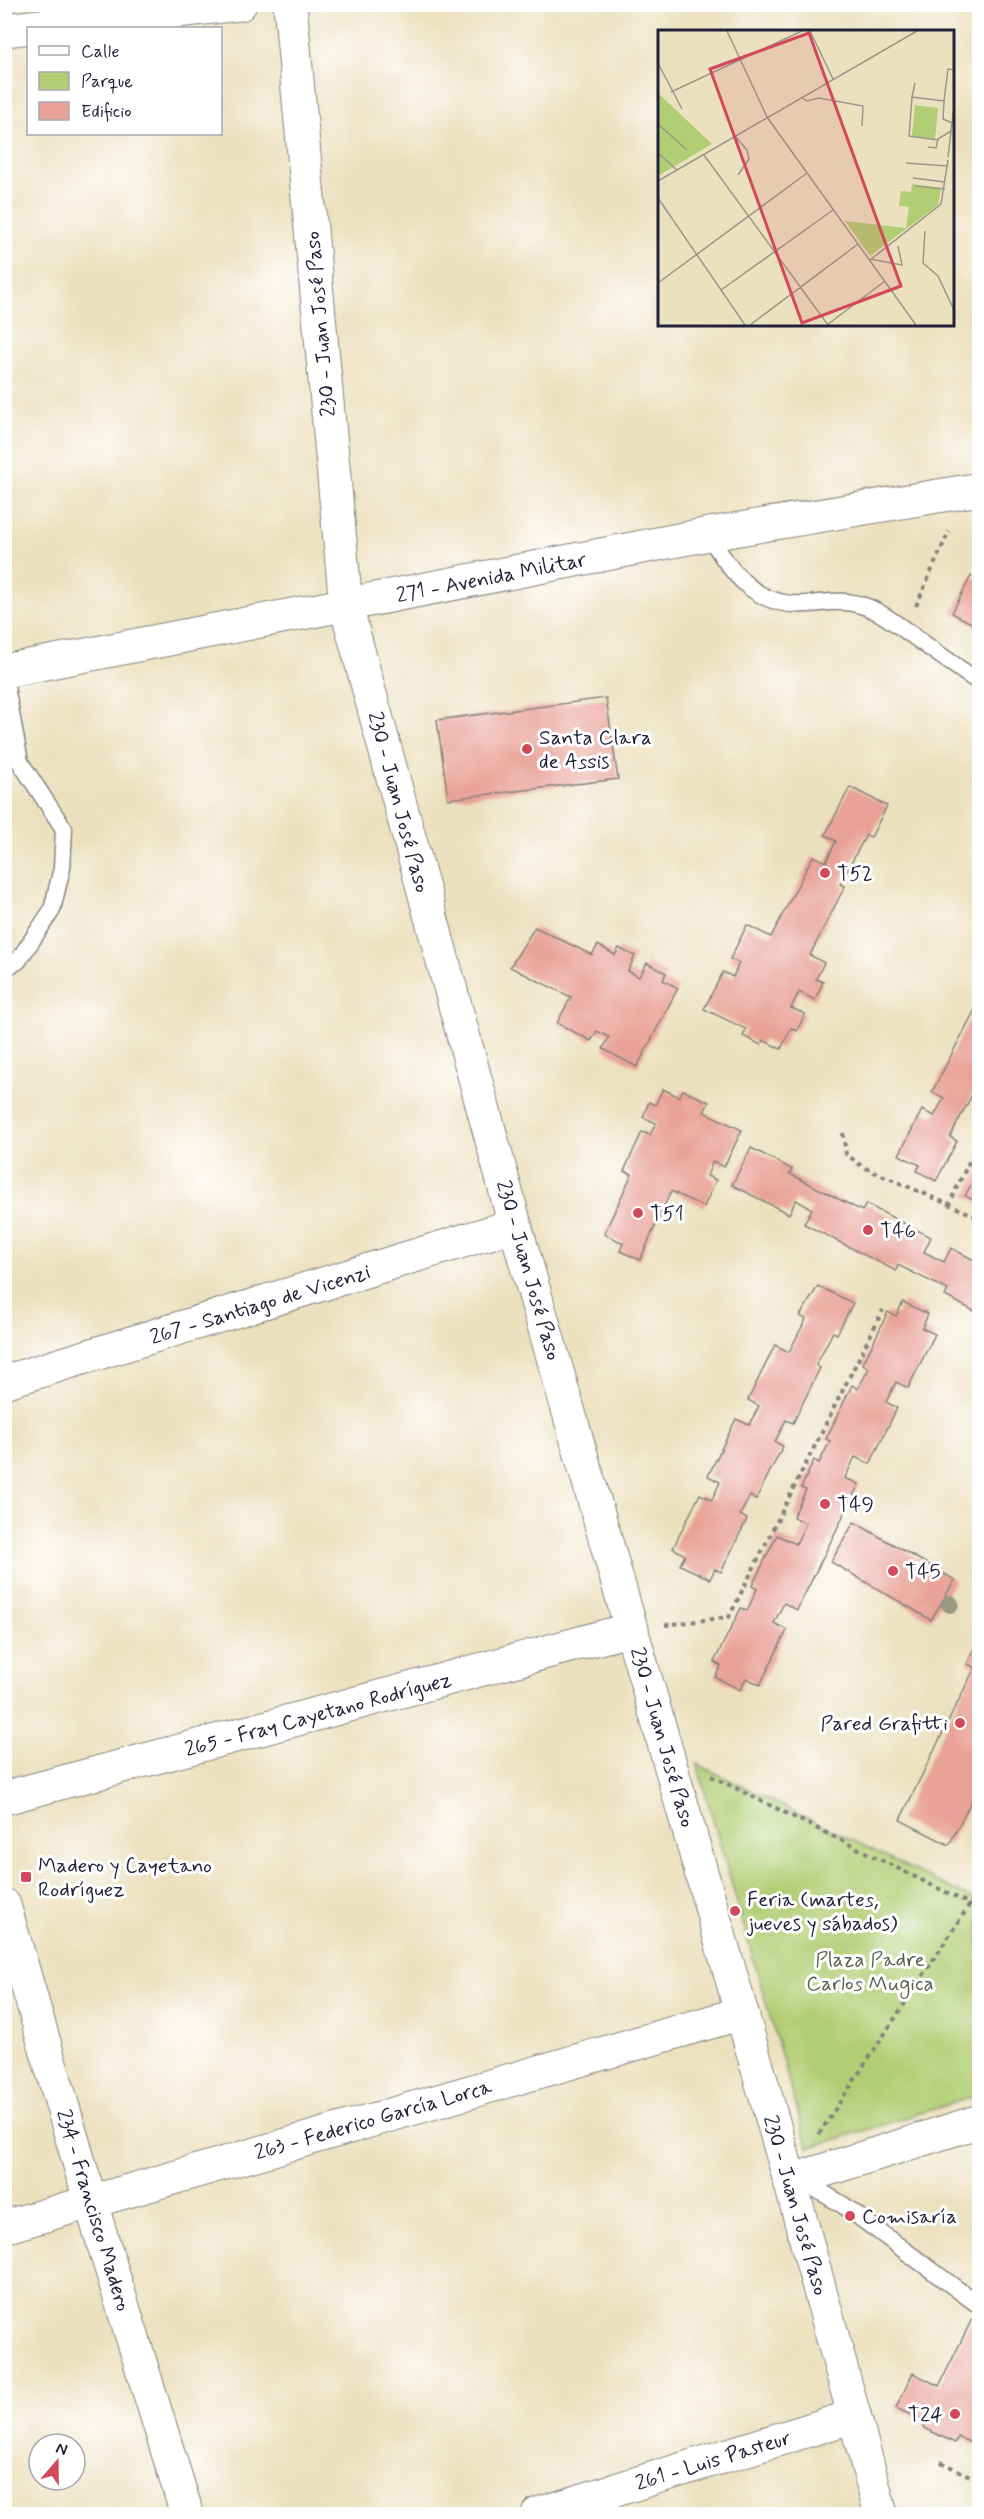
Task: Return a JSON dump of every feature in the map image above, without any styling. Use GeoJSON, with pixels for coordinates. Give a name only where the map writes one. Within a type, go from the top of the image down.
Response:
{"type":"FeatureCollection","features":[{"type":"Feature","properties":{"kind":"street"},"geometry":{"type":"LineString","coordinates":[[31,27],[240,4]]}},
{"type":"Feature","properties":{"kind":"street","name":"230 - Juan José Paso"},"geometry":{"type":"LineString","coordinates":[[290,4],[346,606],[515,1225],[742,2013],[794,2180],[881,2514]]}},
{"type":"Feature","properties":{"kind":"street"},"geometry":{"type":"LineString","coordinates":[[4,30],[27,27]]}},
{"type":"Feature","properties":{"kind":"street","name":"271 - Avenida Militar"},"geometry":{"type":"LineString","coordinates":[[4,671],[709,534],[973,491]]}},
{"type":"Feature","properties":{"kind":"street","name":"267 - Santiago de Vicenzi"},"geometry":{"type":"LineString","coordinates":[[4,1382],[515,1225]]}},
{"type":"Feature","properties":{"kind":"street","name":"265 - Fray Cayetano Rodríguez"},"geometry":{"type":"LineString","coordinates":[[4,1798],[632,1629]]}},
{"type":"Feature","properties":{"kind":"street","name":"234 - Francisco Madero"},"geometry":{"type":"LineString","coordinates":[[4,1905],[90,2200],[187,2514]]}},
{"type":"Feature","properties":{"kind":"street","name":"263 - Federico García Lorca"},"geometry":{"type":"LineString","coordinates":[[4,2227],[90,2200],[742,2013]]}},
{"type":"Feature","properties":{"kind":"street"},"geometry":{"type":"LineString","coordinates":[[794,2180],[980,2121]]}},
{"type":"Feature","properties":{"kind":"street","name":"261 - Luis Pasteur"},"geometry":{"type":"LineString","coordinates":[[538,2514],[854,2416]]}},
{"type":"Feature","properties":{"kind":"lane"},"geometry":{"type":"LineString","coordinates":[[709,534],[725,563],[745,586],[773,600],[804,604],[833,600],[862,605],[905,630],[980,682]]}},
{"type":"Feature","properties":{"kind":"lane"},"geometry":{"type":"LineString","coordinates":[[4,676],[20,762],[64,829],[62,868],[52,910],[18,961],[4,968]]}},
{"type":"Feature","properties":{"kind":"lane"},"geometry":{"type":"LineString","coordinates":[[794,2180],[843,2205],[980,2306]]}},
{"type":"Feature","properties":{"kind":"path"},"geometry":{"type":"LineString","coordinates":[[905,630],[973,491]]}},
{"type":"Feature","properties":{"kind":"path"},"geometry":{"type":"LineString","coordinates":[[843,1133],[846,1154],[863,1167],[980,1218]]}},
{"type":"Feature","properties":{"kind":"path"},"geometry":{"type":"LineString","coordinates":[[948,1206],[980,1139]]}},
{"type":"Feature","properties":{"kind":"path"},"geometry":{"type":"LineString","coordinates":[[632,1629],[729,1617],[883,1310]]}},
{"type":"Feature","properties":{"kind":"path"},"geometry":{"type":"LineString","coordinates":[[674,1772],[695,1768],[980,1909]]}},
{"type":"Feature","properties":{"kind":"path"},"geometry":{"type":"LineString","coordinates":[[794,2180],[970,1904]]}},
{"type":"Feature","properties":{"kind":"path"},"geometry":{"type":"LineString","coordinates":[[940,2462],[980,2481]]}},
{"type":"Feature","properties":{"kind":"green space","name":"Plaza Padre Carlos Mugica"},"geometry":{"type":"Polygon","coordinates":[[[697,1764],[979,1902],[979,2095],[808,2148],[697,1764]]]}},
{"type":"Feature","properties":{"kind":"building"},"geometry":{"type":"Polygon","coordinates":[[[971,576],[980,580],[980,628],[952,613],[971,576]]]}},
{"type":"Feature","properties":{"kind":"building","name":"Santa Clara de Assis"},"geometry":{"type":"Polygon","coordinates":[[[606,698],[618,779],[448,799],[437,720],[606,698]]]}},
{"type":"Feature","properties":{"kind":"building"},"geometry":{"type":"Polygon","coordinates":[[[850,787],[887,806],[871,837],[866,835],[840,884],[845,886],[810,955],[824,963],[816,979],[823,982],[815,1000],[799,992],[791,1008],[805,1014],[797,1031],[791,1028],[781,1049],[763,1040],[761,1045],[743,1036],[746,1029],[704,1009],[723,972],[733,977],[739,963],[730,959],[747,925],[771,937],[813,856],[826,862],[836,841],[825,835],[850,787]]]}},
{"type":"Feature","properties":{"kind":"building"},"geometry":{"type":"Polygon","coordinates":[[[535,927],[592,955],[598,945],[615,955],[619,948],[635,956],[628,971],[639,977],[647,963],[666,973],[663,980],[678,988],[637,1067],[603,1049],[609,1037],[597,1031],[591,1041],[557,1023],[571,997],[510,967],[535,927]]]}},
{"type":"Feature","properties":{"kind":"building"},"geometry":{"type":"Polygon","coordinates":[[[980,1000],[980,1092],[977,1096],[973,1093],[950,1137],[957,1141],[936,1181],[917,1171],[920,1165],[899,1155],[922,1110],[934,1116],[944,1098],[932,1092],[980,1000]]]}},
{"type":"Feature","properties":{"kind":"building"},"geometry":{"type":"Polygon","coordinates":[[[663,1089],[679,1097],[683,1090],[709,1102],[704,1112],[742,1130],[724,1167],[713,1161],[707,1176],[716,1180],[704,1207],[671,1191],[640,1260],[620,1251],[623,1243],[604,1234],[632,1174],[624,1171],[642,1132],[650,1135],[656,1123],[643,1117],[649,1102],[655,1105],[663,1089]]]}},
{"type":"Feature","properties":{"kind":"building","name":"T46"},"geometry":{"type":"Polygon","coordinates":[[[751,1148],[792,1169],[790,1174],[862,1211],[866,1204],[931,1237],[924,1252],[944,1262],[951,1248],[980,1263],[980,1314],[945,1296],[948,1290],[898,1265],[896,1271],[804,1224],[812,1209],[796,1200],[789,1214],[732,1185],[751,1148]]]}},
{"type":"Feature","properties":{"kind":"building"},"geometry":{"type":"Polygon","coordinates":[[[980,1168],[980,1203],[965,1196],[980,1168]]]}},
{"type":"Feature","properties":{"kind":"building"},"geometry":{"type":"Polygon","coordinates":[[[818,1286],[853,1303],[837,1334],[833,1332],[816,1365],[820,1368],[793,1423],[786,1420],[775,1442],[783,1446],[756,1499],[750,1496],[740,1515],[747,1519],[721,1572],[715,1569],[710,1579],[680,1565],[685,1555],[673,1548],[700,1494],[712,1500],[720,1482],[708,1476],[736,1419],[749,1425],[759,1406],[748,1400],[775,1345],[789,1352],[806,1319],[800,1316],[818,1286]]]}},
{"type":"Feature","properties":{"kind":"building","name":"T49"},"geometry":{"type":"Polygon","coordinates":[[[903,1302],[928,1314],[922,1328],[935,1334],[908,1388],[896,1382],[886,1402],[897,1408],[870,1464],[855,1457],[845,1478],[859,1484],[797,1610],[784,1603],[774,1623],[787,1630],[760,1685],[746,1678],[740,1690],[715,1677],[721,1666],[714,1662],[741,1608],[747,1611],[757,1589],[752,1586],[777,1535],[796,1544],[806,1523],[793,1517],[806,1490],[801,1488],[814,1460],[819,1463],[830,1441],[826,1439],[852,1385],[858,1389],[869,1368],[863,1364],[888,1312],[896,1316],[903,1302]]]}},
{"type":"Feature","properties":{"kind":"building","name":"T45"},"geometry":{"type":"Polygon","coordinates":[[[854,1522],[955,1580],[931,1620],[831,1562],[854,1522]]]}},
{"type":"Feature","properties":{"kind":"building"},"geometry":{"type":"Polygon","coordinates":[[[980,1638],[980,1784],[949,1845],[900,1820],[975,1667],[967,1664],[980,1638]]]}},
{"type":"Feature","properties":{"kind":"building"},"geometry":{"type":"Polygon","coordinates":[[[972,2319],[980,2323],[980,2447],[958,2437],[955,2443],[924,2428],[926,2422],[896,2408],[913,2373],[939,2386],[972,2319]]]}},
{"type":"Feature","properties":{"kind":"place","name":"Santa Clara de Assis"},"geometry":{"type":"Point","coordinates":[527,749]}},
{"type":"Feature","properties":{"kind":"place","name":"T52"},"geometry":{"type":"Point","coordinates":[825,873]}},
{"type":"Feature","properties":{"kind":"place","name":"T51"},"geometry":{"type":"Point","coordinates":[638,1213]}},
{"type":"Feature","properties":{"kind":"place","name":"T46"},"geometry":{"type":"Point","coordinates":[868,1230]}},
{"type":"Feature","properties":{"kind":"place","name":"T49"},"geometry":{"type":"Point","coordinates":[825,1504]}},
{"type":"Feature","properties":{"kind":"place","name":"T45"},"geometry":{"type":"Point","coordinates":[893,1571]}},
{"type":"Feature","properties":{"kind":"place","name":"Pared Grafitti"},"geometry":{"type":"Point","coordinates":[960,1723]}},
{"type":"Feature","properties":{"kind":"place","name":"Madero y Cayetano Rodríguez"},"geometry":{"type":"Point","coordinates":[26,1877]}},
{"type":"Feature","properties":{"kind":"place","name":"Feria (martes, jueves y sábados)"},"geometry":{"type":"Point","coordinates":[735,1911]}},
{"type":"Feature","properties":{"kind":"place","name":"Comisaría"},"geometry":{"type":"Point","coordinates":[850,2216]}},
{"type":"Feature","properties":{"kind":"place","name":"T24"},"geometry":{"type":"Point","coordinates":[955,2414]}}]}
